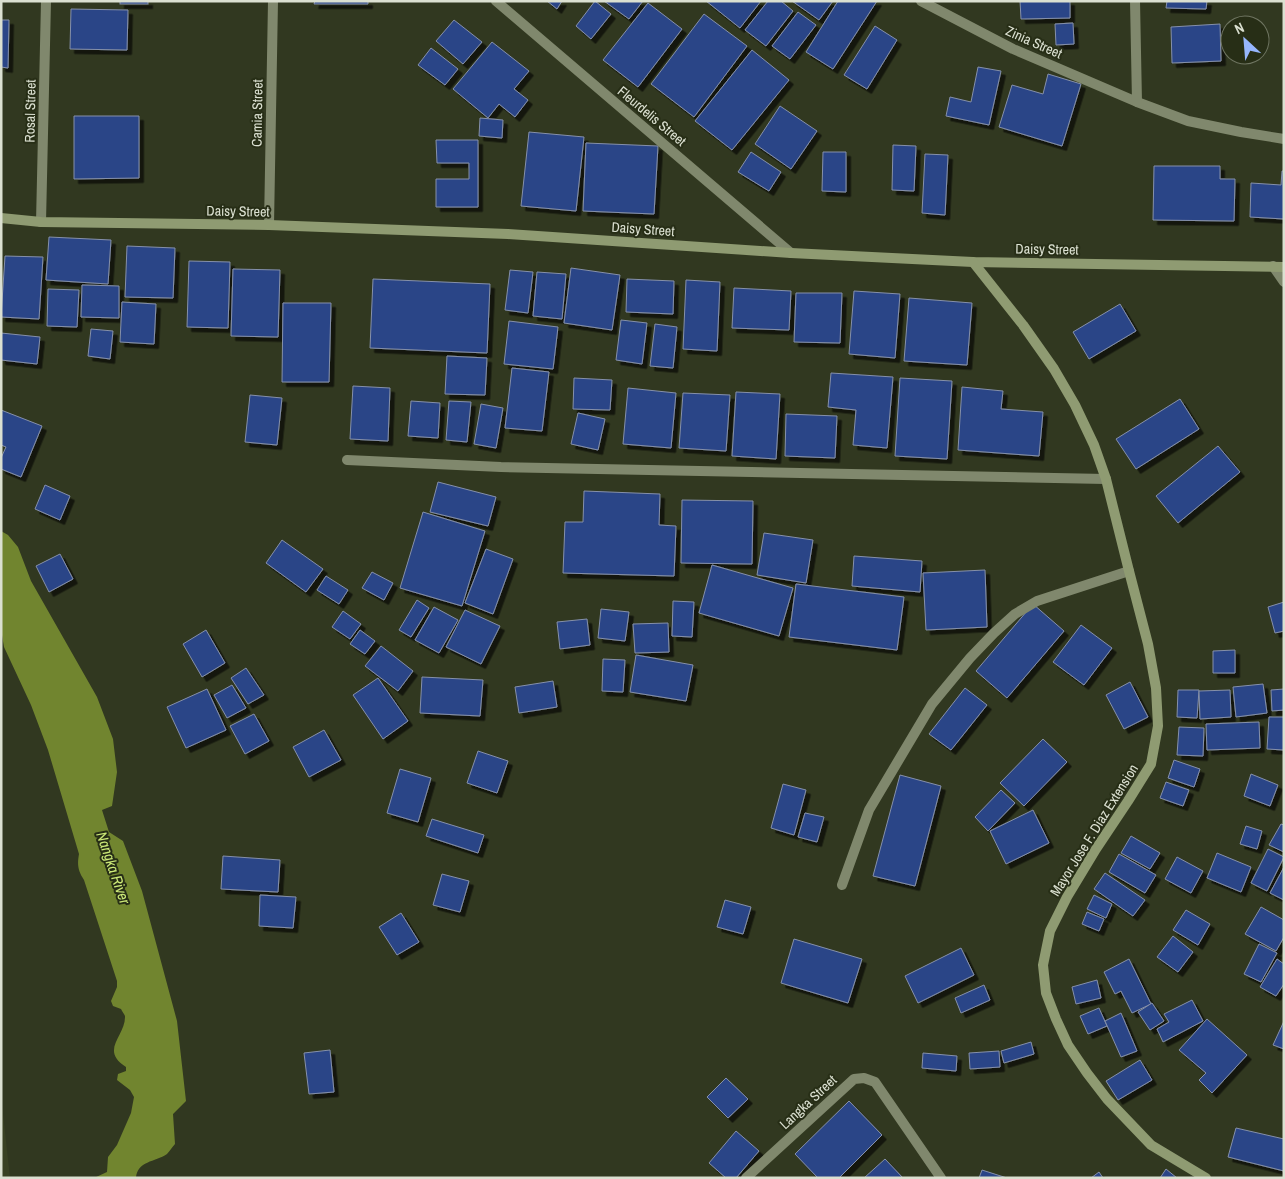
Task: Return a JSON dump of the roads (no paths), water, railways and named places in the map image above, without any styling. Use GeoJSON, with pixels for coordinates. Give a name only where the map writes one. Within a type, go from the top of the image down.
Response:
{"type":"FeatureCollection","features":[{"type":"Feature","properties":{"kind":"street","name":"Rosal Street"},"geometry":{"type":"LineString","coordinates":[[41,222],[46,1]]}},
{"type":"Feature","properties":{"kind":"street","name":"Camia Street"},"geometry":{"type":"LineString","coordinates":[[269,225],[273,1]]}},
{"type":"Feature","properties":{"kind":"street","name":"Fleurdelis Street"},"geometry":{"type":"LineString","coordinates":[[496,1],[791,253]]}},
{"type":"Feature","properties":{"kind":"street","name":"Zinia Street"},"geometry":{"type":"LineString","coordinates":[[921,1],[1013,49],[1137,102],[1188,121],[1284,139]]}},
{"type":"Feature","properties":{"kind":"street"},"geometry":{"type":"LineString","coordinates":[[1135,1],[1137,102]]}},
{"type":"Feature","properties":{"kind":"street","name":"Daisy Street"},"geometry":{"type":"LineString","coordinates":[[1,218],[41,222],[269,225],[508,234],[791,253],[974,262],[1278,267]]}},
{"type":"Feature","properties":{"kind":"street","name":"Mayor Jose F. Diaz Extension"},"geometry":{"type":"LineString","coordinates":[[974,262],[1023,325],[1054,369],[1075,405],[1094,445],[1106,479],[1148,644],[1156,688],[1158,726],[1151,764],[1096,849],[1050,931],[1042,965],[1046,994],[1068,1045],[1087,1074],[1107,1099],[1151,1145],[1206,1178]]}},
{"type":"Feature","properties":{"kind":"street"},"geometry":{"type":"LineString","coordinates":[[1278,267],[1284,282]]}},
{"type":"Feature","properties":{"kind":"street"},"geometry":{"type":"LineString","coordinates":[[347,460],[500,467],[1106,479]]}},
{"type":"Feature","properties":{"kind":"street"},"geometry":{"type":"LineString","coordinates":[[842,885],[869,810],[932,704],[970,658],[1016,614],[1038,601],[1129,571]]}},
{"type":"Feature","properties":{"kind":"street","name":"Langka Street"},"geometry":{"type":"LineString","coordinates":[[746,1178],[854,1079],[864,1078],[875,1082],[941,1178]]}},
{"type":"Feature","properties":{"kind":"water","name":"Nangka River"},"geometry":{"type":"Polygon","coordinates":[[[1,531],[8,535],[18,547],[31,581],[97,697],[113,739],[117,772],[112,806],[102,810],[109,832],[123,841],[142,891],[177,1021],[186,1101],[173,1114],[175,1144],[167,1154],[143,1165],[137,1172],[136,1178],[94,1178],[107,1172],[108,1157],[117,1145],[131,1113],[134,1097],[130,1090],[117,1080],[118,1074],[126,1071],[126,1067],[118,1061],[114,1049],[122,1030],[125,1016],[121,1009],[113,1006],[111,1001],[117,987],[117,981],[84,880],[79,871],[79,854],[48,750],[31,705],[4,647],[1,629],[1,531]]]}}]}
